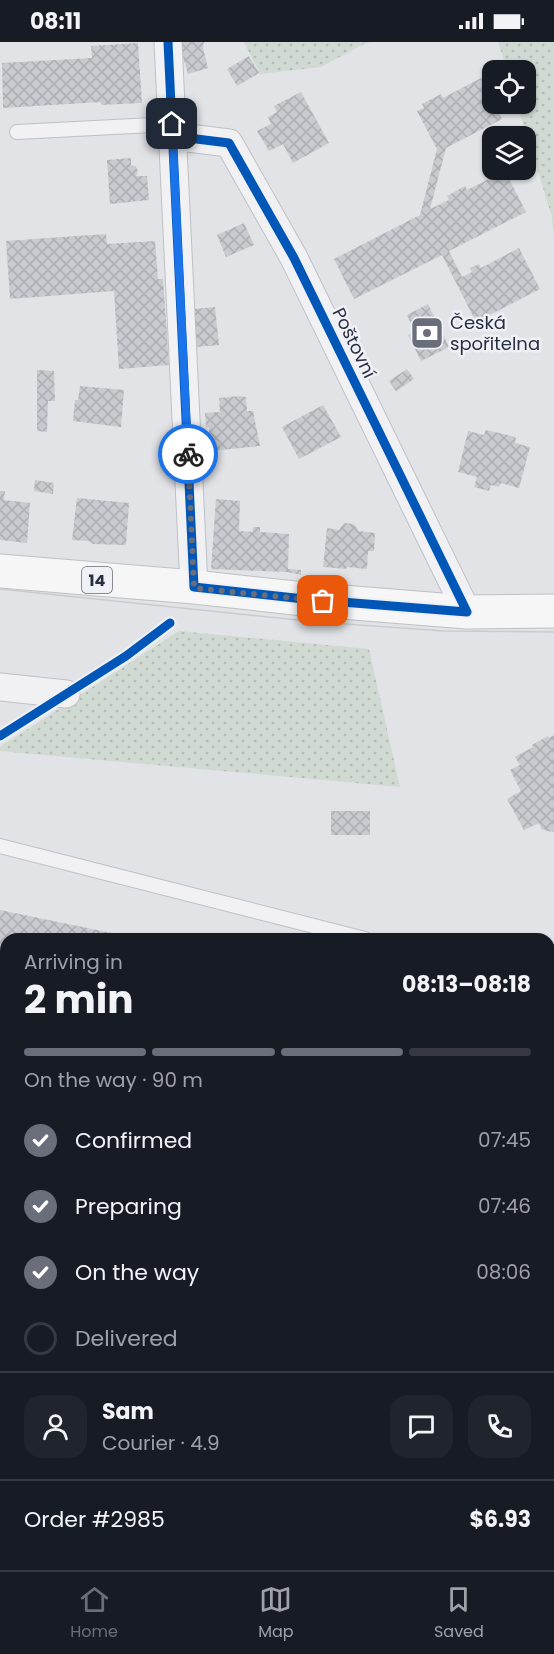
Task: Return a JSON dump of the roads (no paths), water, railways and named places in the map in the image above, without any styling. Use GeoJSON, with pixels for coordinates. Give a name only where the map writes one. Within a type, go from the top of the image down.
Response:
{"type":"FeatureCollection","features":[{"type":"Feature","properties":{"kind":"main road","name":"14"},"geometry":{"type":"LineString","coordinates":[[0,571],[303,600],[467,612],[554,611]]}},
{"type":"Feature","properties":{"kind":"street"},"geometry":{"type":"LineString","coordinates":[[168,42],[194,588]]}},
{"type":"Feature","properties":{"kind":"street","name":"Poštovní"},"geometry":{"type":"LineString","coordinates":[[172,130],[229,143],[294,258],[467,612]]}},
{"type":"Feature","properties":{"kind":"street"},"geometry":{"type":"LineString","coordinates":[[0,687],[66,694]]}},
{"type":"Feature","properties":{"kind":"lane"},"geometry":{"type":"LineString","coordinates":[[17,132],[172,130]]}},
{"type":"Feature","properties":{"kind":"lane"},"geometry":{"type":"LineString","coordinates":[[0,846],[341,933]]}},
{"type":"Feature","properties":{"kind":"tram line"},"geometry":{"type":"LineString","coordinates":[[0,589],[317,622],[444,631],[554,632]]}},
{"type":"Feature","properties":{"kind":"place","name":"Česká spořitelna"},"geometry":{"type":"Point","coordinates":[427,333]}}]}
